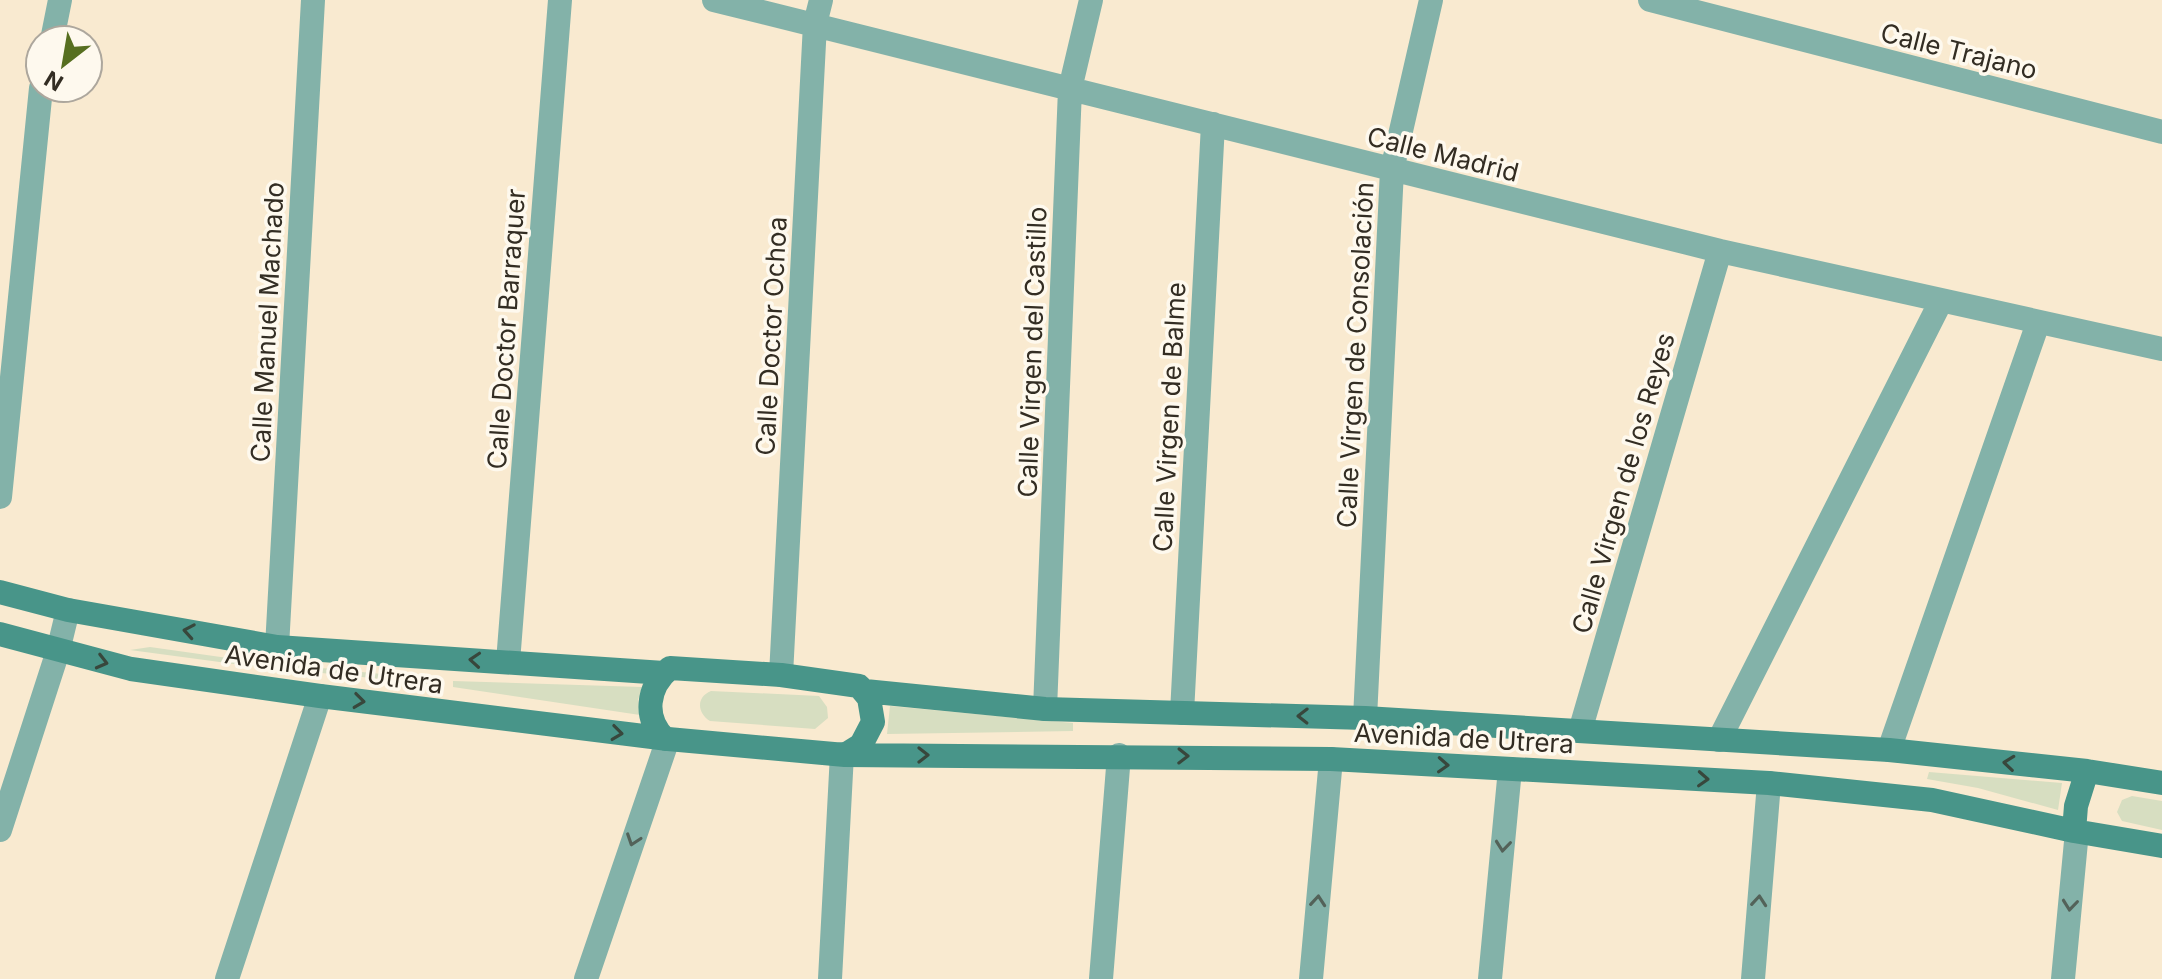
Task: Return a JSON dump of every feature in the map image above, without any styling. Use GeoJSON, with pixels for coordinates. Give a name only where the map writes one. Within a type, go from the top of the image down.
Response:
{"type":"FeatureCollection","features":[{"type":"Feature","properties":{"kind":"street"},"geometry":{"type":"LineString","coordinates":[[55,24],[60,0]]}},
{"type":"Feature","properties":{"kind":"street","name":"Calle Manuel Machado"},"geometry":{"type":"LineString","coordinates":[[277,647],[313,0]]}},
{"type":"Feature","properties":{"kind":"street","name":"Calle Doctor Barraquer"},"geometry":{"type":"LineString","coordinates":[[508,662],[560,0]]}},
{"type":"Feature","properties":{"kind":"street","name":"Calle Madrid"},"geometry":{"type":"LineString","coordinates":[[714,0],[1720,251],[2162,349]]}},
{"type":"Feature","properties":{"kind":"street","name":"Calle Doctor Ochoa"},"geometry":{"type":"LineString","coordinates":[[781,675],[815,24],[821,0]]}},
{"type":"Feature","properties":{"kind":"street","name":"Calle Virgen del Castillo"},"geometry":{"type":"LineString","coordinates":[[1045,709],[1070,89],[1091,0]]}},
{"type":"Feature","properties":{"kind":"street","name":"Calle Virgen de Consolación"},"geometry":{"type":"LineString","coordinates":[[1365,718],[1392,170],[1431,0]]}},
{"type":"Feature","properties":{"kind":"street","name":"Calle Trajano"},"geometry":{"type":"LineString","coordinates":[[1650,0],[2162,132]]}},
{"type":"Feature","properties":{"kind":"street"},"geometry":{"type":"LineString","coordinates":[[0,497],[39,104]]}},
{"type":"Feature","properties":{"kind":"street","name":"Calle Virgen de Balme"},"geometry":{"type":"LineString","coordinates":[[1182,713],[1213,124]]}},
{"type":"Feature","properties":{"kind":"street","name":"Calle Virgen de los Reyes"},"geometry":{"type":"LineString","coordinates":[[1580,731],[1720,251]]}},
{"type":"Feature","properties":{"kind":"street"},"geometry":{"type":"LineString","coordinates":[[1719,740],[1941,301]]}},
{"type":"Feature","properties":{"kind":"street"},"geometry":{"type":"LineString","coordinates":[[1889,750],[2038,323]]}},
{"type":"Feature","properties":{"kind":"street","name":"Avenida de Utrera"},"geometry":{"type":"LineString","coordinates":[[0,592],[68,610],[277,647],[664,673],[670,668],[781,675],[855,684],[865,691],[1045,709],[1365,718],[1889,750],[2087,771],[2162,783]]}},
{"type":"Feature","properties":{"kind":"street"},"geometry":{"type":"LineString","coordinates":[[0,830],[58,651],[68,610]]}},
{"type":"Feature","properties":{"kind":"street","name":"Avenida de Utrera"},"geometry":{"type":"LineString","coordinates":[[0,634],[131,669],[666,739],[844,754],[1331,759],[1769,783],[1932,800],[2162,846]]}},
{"type":"Feature","properties":{"kind":"street"},"geometry":{"type":"LineString","coordinates":[[586,979],[666,739],[654,727],[650,712],[652,692],[664,673]]}},
{"type":"Feature","properties":{"kind":"street"},"geometry":{"type":"LineString","coordinates":[[830,979],[844,754],[861,745],[872,726],[872,709],[865,691]]}},
{"type":"Feature","properties":{"kind":"street"},"geometry":{"type":"LineString","coordinates":[[227,979],[320,696]]}},
{"type":"Feature","properties":{"kind":"street"},"geometry":{"type":"LineString","coordinates":[[1101,979],[1119,755]]}},
{"type":"Feature","properties":{"kind":"street"},"geometry":{"type":"LineString","coordinates":[[1311,979],[1331,759]]}},
{"type":"Feature","properties":{"kind":"street"},"geometry":{"type":"LineString","coordinates":[[1490,979],[1510,769]]}},
{"type":"Feature","properties":{"kind":"street"},"geometry":{"type":"LineString","coordinates":[[2063,979],[2076,806],[2087,771]]}},
{"type":"Feature","properties":{"kind":"street"},"geometry":{"type":"LineString","coordinates":[[1753,979],[1769,783]]}},
{"type":"Feature","properties":{"kind":"green space"},"geometry":{"type":"Polygon","coordinates":[[[150,647],[242,660],[432,679],[432,684],[130,650],[150,647]]]}},
{"type":"Feature","properties":{"kind":"green space"},"geometry":{"type":"Polygon","coordinates":[[[453,681],[642,687],[638,700],[640,715],[453,687],[453,681]]]}},
{"type":"Feature","properties":{"kind":"green space"},"geometry":{"type":"Polygon","coordinates":[[[711,691],[819,696],[827,707],[828,718],[815,729],[710,721],[700,705],[703,697],[711,691]]]}},
{"type":"Feature","properties":{"kind":"green space"},"geometry":{"type":"Polygon","coordinates":[[[890,706],[1073,723],[1073,731],[887,734],[890,706]]]}},
{"type":"Feature","properties":{"kind":"green space"},"geometry":{"type":"Polygon","coordinates":[[[1929,772],[2062,783],[2058,810],[1978,788],[1927,779],[1929,772]]]}},
{"type":"Feature","properties":{"kind":"green space"},"geometry":{"type":"Polygon","coordinates":[[[2132,796],[2162,801],[2162,830],[2122,821],[2117,812],[2122,800],[2132,796]]]}}]}
